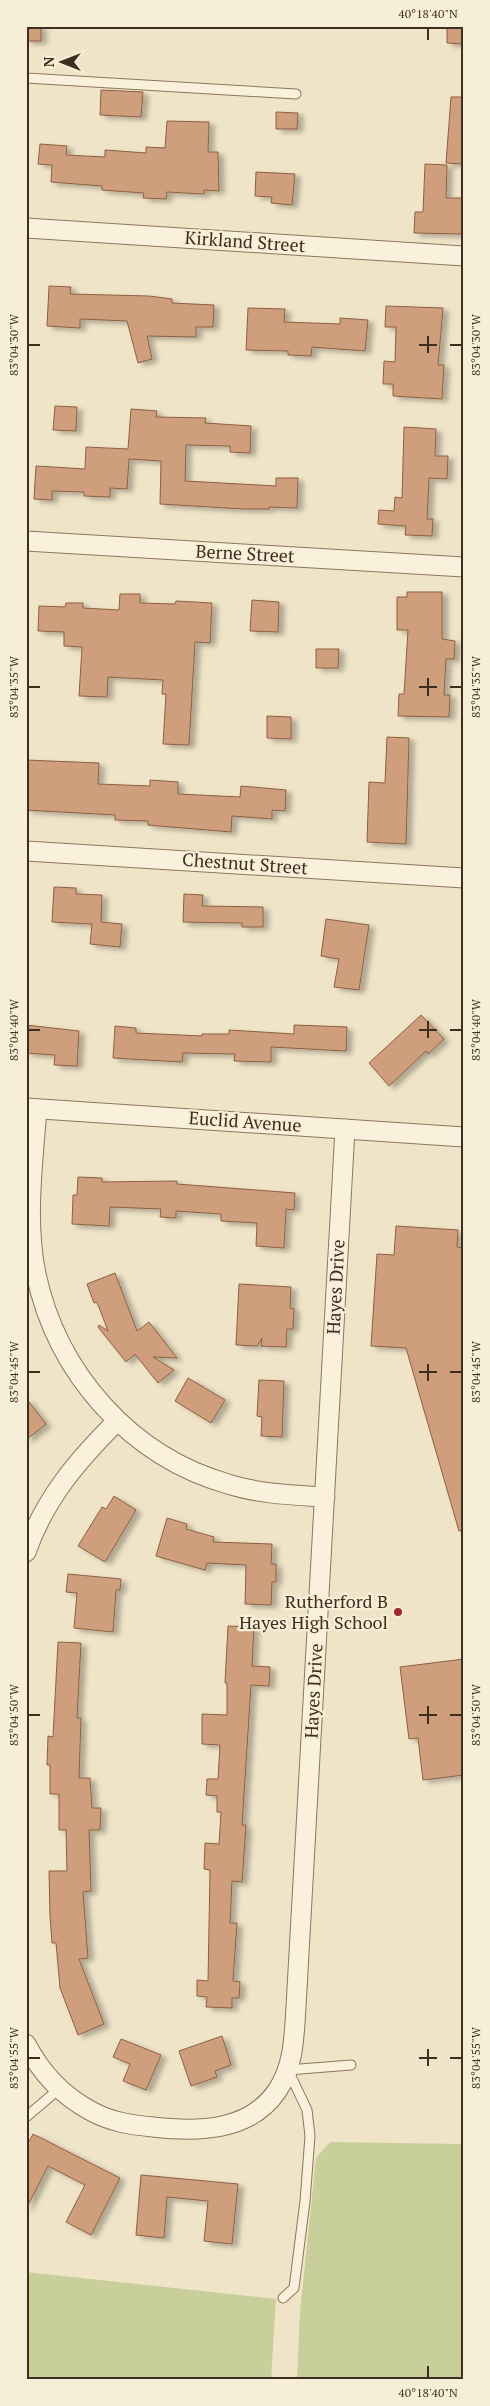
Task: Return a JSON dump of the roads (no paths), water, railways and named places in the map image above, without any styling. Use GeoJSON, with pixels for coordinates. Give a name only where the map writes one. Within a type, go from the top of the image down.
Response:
{"type":"FeatureCollection","features":[{"type":"Feature","properties":{"kind":"street","name":"Kirkland Street"},"geometry":{"type":"LineString","coordinates":[[26,228],[464,256]]}},
{"type":"Feature","properties":{"kind":"street","name":"Berne Street"},"geometry":{"type":"LineString","coordinates":[[26,541],[464,568]]}},
{"type":"Feature","properties":{"kind":"street","name":"Chestnut Street"},"geometry":{"type":"LineString","coordinates":[[26,851],[464,878]]}},
{"type":"Feature","properties":{"kind":"street","name":"Euclid Avenue"},"geometry":{"type":"LineString","coordinates":[[32,1108],[464,1137]]}},
{"type":"Feature","properties":{"kind":"street"},"geometry":{"type":"LineString","coordinates":[[32,1108],[31,1226],[36,1274],[49,1320],[67,1356],[88,1387],[117,1420],[162,1456],[189,1470],[226,1484],[279,1494],[325,1497]]}},
{"type":"Feature","properties":{"kind":"street","name":"Hayes Drive"},"geometry":{"type":"LineString","coordinates":[[26,2044],[42,2070],[59,2089],[92,2112],[112,2121],[160,2128],[215,2129],[238,2122],[266,2104],[277,2091],[288,2070],[292,2058],[296,2007],[345,1129]]}},
{"type":"Feature","properties":{"kind":"street"},"geometry":{"type":"LineString","coordinates":[[26,1552],[40,1517],[64,1478],[117,1420]]}},
{"type":"Feature","properties":{"kind":"lane"},"geometry":{"type":"LineString","coordinates":[[26,78],[296,94]]}},
{"type":"Feature","properties":{"kind":"lane"},"geometry":{"type":"LineString","coordinates":[[283,2298],[294,2288],[305,2201],[310,2136],[307,2110],[288,2070],[351,2065]]}},
{"type":"Feature","properties":{"kind":"lane"},"geometry":{"type":"LineString","coordinates":[[26,2117],[59,2089]]}},
{"type":"Feature","properties":{"kind":"place","name":"Rutherford B Hayes High School"},"geometry":{"type":"Point","coordinates":[398,1612]}}]}
